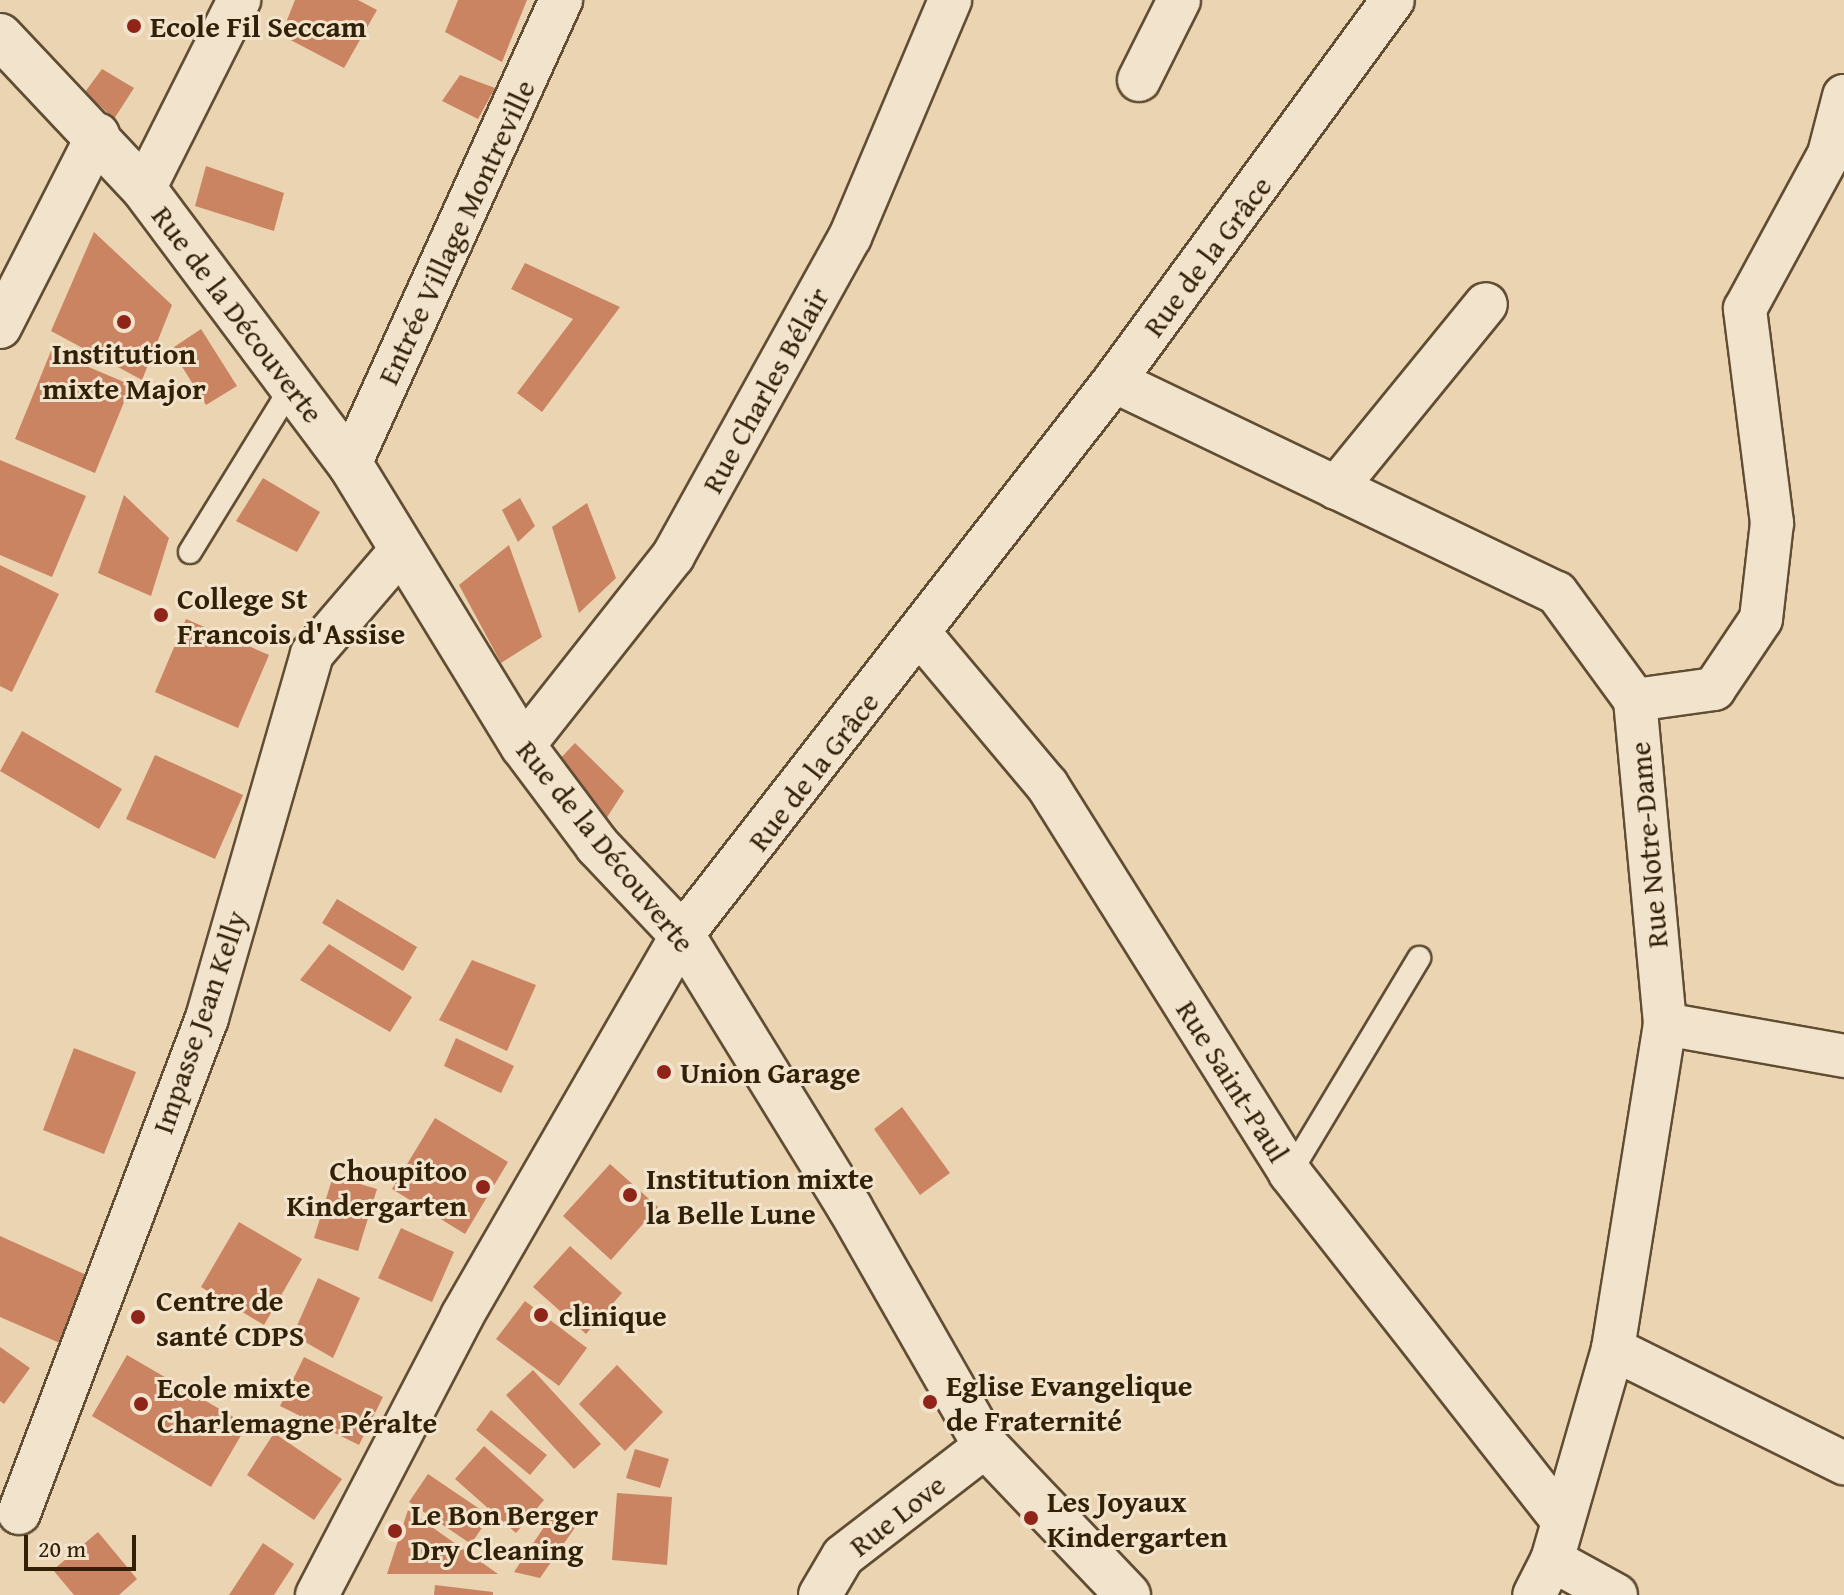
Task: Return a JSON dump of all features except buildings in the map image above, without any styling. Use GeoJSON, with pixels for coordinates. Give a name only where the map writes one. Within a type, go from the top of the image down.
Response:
{"type":"FeatureCollection","features":[{"type":"Feature","properties":{"kind":"street"},"geometry":{"type":"LineString","coordinates":[[144,189],[239,0]]}},
{"type":"Feature","properties":{"kind":"street","name":"Entrée Village Montreville"},"geometry":{"type":"LineString","coordinates":[[350,464],[561,0]]}},
{"type":"Feature","properties":{"kind":"street","name":"Rue Charles Bélair"},"geometry":{"type":"LineString","coordinates":[[523,746],[673,556],[850,237],[950,0]]}},
{"type":"Feature","properties":{"kind":"street"},"geometry":{"type":"LineString","coordinates":[[1139,80],[1179,0]]}},
{"type":"Feature","properties":{"kind":"street","name":"Rue de la Grâce"},"geometry":{"type":"LineString","coordinates":[[317,1595],[462,1316],[682,935],[921,635],[1114,381],[1393,0]]}},
{"type":"Feature","properties":{"kind":"street","name":"Rue de la Découverte"},"geometry":{"type":"LineString","coordinates":[[0,36],[98,135],[144,189],[350,464],[523,746],[597,845],[682,935],[986,1446],[1128,1595]]}},
{"type":"Feature","properties":{"kind":"street"},"geometry":{"type":"LineString","coordinates":[[1635,700],[1714,689],[1761,619],[1772,523],[1745,309],[1829,154],[1844,96]]}},
{"type":"Feature","properties":{"kind":"street"},"geometry":{"type":"LineString","coordinates":[[0,327],[98,135]]}},
{"type":"Feature","properties":{"kind":"street"},"geometry":{"type":"LineString","coordinates":[[1336,488],[1486,304]]}},
{"type":"Feature","properties":{"kind":"street","name":"Rue Notre-Dame"},"geometry":{"type":"LineString","coordinates":[[1114,381],[1557,593],[1635,700],[1665,1024],[1613,1349],[1543,1577]]}},
{"type":"Feature","properties":{"kind":"street","name":"Impasse Jean Kelly"},"geometry":{"type":"LineString","coordinates":[[19,1513],[207,1018],[312,654],[402,549]]}},
{"type":"Feature","properties":{"kind":"street","name":"Rue Saint-Paul"},"geometry":{"type":"LineString","coordinates":[[921,635],[1047,785],[1290,1173],[1560,1517]]}},
{"type":"Feature","properties":{"kind":"street"},"geometry":{"type":"LineString","coordinates":[[1665,1024],[1844,1056]]}},
{"type":"Feature","properties":{"kind":"street"},"geometry":{"type":"LineString","coordinates":[[1613,1349],[1844,1463]]}},
{"type":"Feature","properties":{"kind":"street","name":"Rue Love"},"geometry":{"type":"LineString","coordinates":[[820,1595],[843,1556],[986,1446]]}},
{"type":"Feature","properties":{"kind":"street"},"geometry":{"type":"LineString","coordinates":[[1543,1577],[1616,1595]]}},
{"type":"Feature","properties":{"kind":"lane"},"geometry":{"type":"LineString","coordinates":[[190,552],[291,388]]}},
{"type":"Feature","properties":{"kind":"lane"},"geometry":{"type":"LineString","coordinates":[[1290,1173],[1419,958]]}},
{"type":"Feature","properties":{"kind":"place","name":"Ecole Fil Seccam"},"geometry":{"type":"Point","coordinates":[134,26]}},
{"type":"Feature","properties":{"kind":"place","name":"Institution mixte Major"},"geometry":{"type":"Point","coordinates":[124,322]}},
{"type":"Feature","properties":{"kind":"place","name":"College St Francois d'Assise"},"geometry":{"type":"Point","coordinates":[161,615]}},
{"type":"Feature","properties":{"kind":"place","name":"Union Garage"},"geometry":{"type":"Point","coordinates":[664,1072]}},
{"type":"Feature","properties":{"kind":"place","name":"Choupitoo Kindergarten"},"geometry":{"type":"Point","coordinates":[483,1187]}},
{"type":"Feature","properties":{"kind":"place","name":"Institution mixte la Belle Lune"},"geometry":{"type":"Point","coordinates":[630,1195]}},
{"type":"Feature","properties":{"kind":"place","name":"clinique"},"geometry":{"type":"Point","coordinates":[541,1315]}},
{"type":"Feature","properties":{"kind":"place","name":"Centre de santé CDPS"},"geometry":{"type":"Point","coordinates":[138,1317]}},
{"type":"Feature","properties":{"kind":"place","name":"Eglise Evangelique de Fraternité"},"geometry":{"type":"Point","coordinates":[930,1402]}},
{"type":"Feature","properties":{"kind":"place","name":"Ecole mixte Charlemagne Péralte"},"geometry":{"type":"Point","coordinates":[141,1404]}},
{"type":"Feature","properties":{"kind":"place","name":"Les Joyaux Kindergarten"},"geometry":{"type":"Point","coordinates":[1031,1518]}},
{"type":"Feature","properties":{"kind":"place","name":"Le Bon Berger Dry Cleaning"},"geometry":{"type":"Point","coordinates":[395,1531]}}]}
